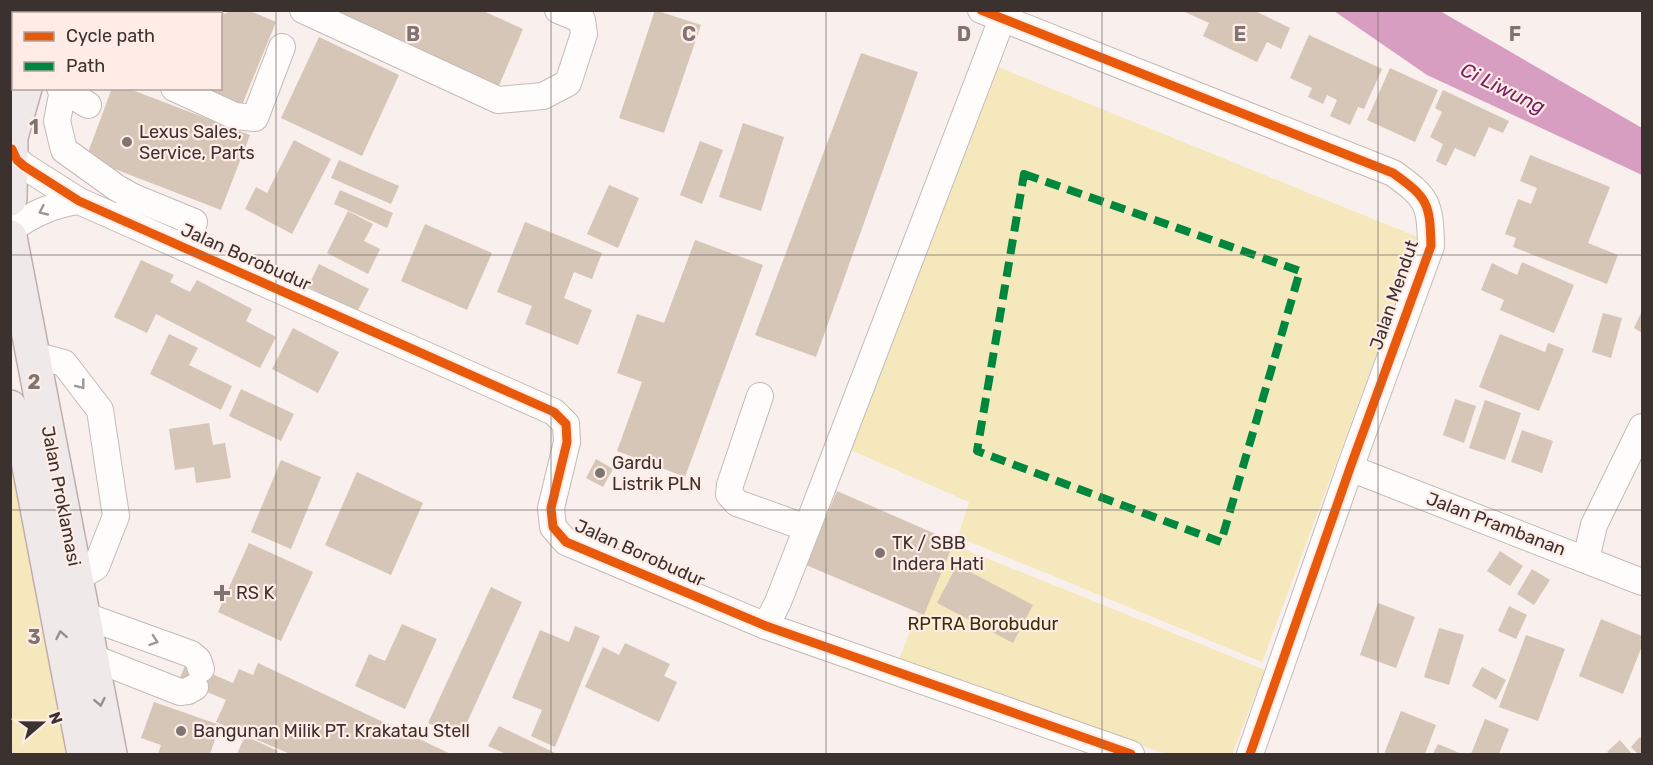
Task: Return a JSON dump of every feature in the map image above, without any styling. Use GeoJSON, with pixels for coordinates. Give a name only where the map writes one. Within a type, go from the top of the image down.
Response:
{"type":"FeatureCollection","features":[{"type":"Feature","properties":{"kind":"main road"},"geometry":{"type":"LineString","coordinates":[[10,199],[11,142],[24,90]]}},
{"type":"Feature","properties":{"kind":"main road","name":"Jalan Proklamasi"},"geometry":{"type":"LineString","coordinates":[[10,237],[22,357],[76,578],[110,754]]}},
{"type":"Feature","properties":{"kind":"main road","name":"Jalan Proklamasi"},"geometry":{"type":"LineString","coordinates":[[10,407],[26,450],[84,754]]}},
{"type":"Feature","properties":{"kind":"street"},"geometry":{"type":"LineString","coordinates":[[303,10],[498,100],[543,96],[568,83],[584,34],[582,20],[558,10]]}},
{"type":"Feature","properties":{"kind":"street"},"geometry":{"type":"LineString","coordinates":[[766,626],[778,602],[807,528],[991,15]]}},
{"type":"Feature","properties":{"kind":"street","name":"Jalan Mendut"},"geometry":{"type":"LineString","coordinates":[[991,15],[1393,173],[1418,191],[1431,214],[1431,246],[1250,754]]}},
{"type":"Feature","properties":{"kind":"street"},"geometry":{"type":"LineString","coordinates":[[178,90],[235,116],[255,118],[282,47]]}},
{"type":"Feature","properties":{"kind":"street"},"geometry":{"type":"LineString","coordinates":[[62,90],[57,121],[63,150],[117,188],[129,209]]}},
{"type":"Feature","properties":{"kind":"street"},"geometry":{"type":"LineString","coordinates":[[64,90],[88,105]]}},
{"type":"Feature","properties":{"kind":"street","name":"Jalan Borobudur"},"geometry":{"type":"LineString","coordinates":[[11,142],[17,160],[79,201],[129,209],[185,248],[554,412],[566,424],[567,442],[551,508],[553,527],[566,542],[766,626],[1131,754]]}},
{"type":"Feature","properties":{"kind":"street"},"geometry":{"type":"LineString","coordinates":[[10,230],[41,210],[58,204],[79,201]]}},
{"type":"Feature","properties":{"kind":"street"},"geometry":{"type":"LineString","coordinates":[[22,357],[64,363],[100,410],[116,516],[96,567],[76,578]]}},
{"type":"Feature","properties":{"kind":"street"},"geometry":{"type":"LineString","coordinates":[[760,396],[729,494],[737,503],[807,528]]}},
{"type":"Feature","properties":{"kind":"street"},"geometry":{"type":"LineString","coordinates":[[1586,559],[1594,525],[1642,427]]}},
{"type":"Feature","properties":{"kind":"street","name":"Jalan Prambanan"},"geometry":{"type":"LineString","coordinates":[[1350,468],[1642,582]]}},
{"type":"Feature","properties":{"kind":"street"},"geometry":{"type":"LineString","coordinates":[[83,615],[191,654],[198,660],[198,678],[188,691],[180,692],[91,657]]}},
{"type":"Feature","properties":{"kind":"green space"},"geometry":{"type":"Polygon","coordinates":[[[991,64],[1420,238],[1262,662],[958,537],[969,502],[846,448],[991,64]]]}},
{"type":"Feature","properties":{"kind":"green space"},"geometry":{"type":"Polygon","coordinates":[[[10,430],[69,754],[11,754],[10,430]]]}},
{"type":"Feature","properties":{"kind":"green space","name":"RPTRA Borobudur"},"geometry":{"type":"Polygon","coordinates":[[[946,542],[1265,670],[1232,754],[1166,754],[899,659],[946,542]]]}},
{"type":"Feature","properties":{"kind":"water","name":"Ci Liwung"},"geometry":{"type":"Polygon","coordinates":[[[1334,11],[1440,11],[1642,128],[1642,175],[1427,75],[1334,11]]]}},
{"type":"Feature","properties":{"kind":"building"},"geometry":{"type":"Polygon","coordinates":[[[167,10],[218,10],[222,12],[166,12],[167,10]]]}},
{"type":"Feature","properties":{"kind":"building"},"geometry":{"type":"Polygon","coordinates":[[[227,10],[248,10],[276,22],[242,105],[204,90],[222,90],[222,12],[226,14],[227,10]]]}},
{"type":"Feature","properties":{"kind":"building"},"geometry":{"type":"Polygon","coordinates":[[[317,10],[481,10],[523,29],[498,88],[317,10]]]}},
{"type":"Feature","properties":{"kind":"building"},"geometry":{"type":"Polygon","coordinates":[[[655,10],[701,25],[664,133],[619,118],[655,10]]]}},
{"type":"Feature","properties":{"kind":"building"},"geometry":{"type":"Polygon","coordinates":[[[1186,10],[1253,10],[1290,28],[1281,49],[1267,42],[1257,62],[1203,36],[1209,23],[1185,12],[1186,10]]]}},
{"type":"Feature","properties":{"kind":"building"},"geometry":{"type":"Polygon","coordinates":[[[1309,35],[1382,69],[1364,109],[1358,107],[1350,125],[1330,116],[1337,100],[1327,95],[1323,104],[1308,97],[1312,88],[1290,78],[1309,35]]]}},
{"type":"Feature","properties":{"kind":"building"},"geometry":{"type":"Polygon","coordinates":[[[319,37],[399,75],[362,156],[281,118],[319,37]]]}},
{"type":"Feature","properties":{"kind":"building"},"geometry":{"type":"Polygon","coordinates":[[[861,53],[918,72],[816,357],[755,335],[861,53]]]}},
{"type":"Feature","properties":{"kind":"building"},"geometry":{"type":"Polygon","coordinates":[[[1390,68],[1438,90],[1415,142],[1367,120],[1390,68]]]}},
{"type":"Feature","properties":{"kind":"building"},"geometry":{"type":"Polygon","coordinates":[[[111,90],[132,90],[250,135],[221,210],[86,158],[111,90]]]}},
{"type":"Feature","properties":{"kind":"building"},"geometry":{"type":"Polygon","coordinates":[[[1443,90],[1509,121],[1503,133],[1489,127],[1475,157],[1455,148],[1446,166],[1436,161],[1443,144],[1430,137],[1442,112],[1435,108],[1443,90]]]}},
{"type":"Feature","properties":{"kind":"building"},"geometry":{"type":"Polygon","coordinates":[[[743,123],[784,137],[761,211],[719,197],[743,123]]]}},
{"type":"Feature","properties":{"kind":"building"},"geometry":{"type":"Polygon","coordinates":[[[294,140],[331,159],[292,234],[245,209],[256,187],[267,193],[294,140]]]}},
{"type":"Feature","properties":{"kind":"building"},"geometry":{"type":"Polygon","coordinates":[[[700,141],[723,150],[702,204],[680,195],[700,141]]]}},
{"type":"Feature","properties":{"kind":"building"},"geometry":{"type":"Polygon","coordinates":[[[1530,155],[1610,187],[1588,243],[1618,255],[1607,284],[1513,247],[1516,238],[1505,234],[1518,199],[1531,204],[1537,188],[1520,181],[1530,155]]]}},
{"type":"Feature","properties":{"kind":"building"},"geometry":{"type":"Polygon","coordinates":[[[339,160],[399,186],[391,204],[331,178],[339,160]]]}},
{"type":"Feature","properties":{"kind":"building"},"geometry":{"type":"Polygon","coordinates":[[[609,185],[639,198],[618,248],[587,234],[609,185]]]}},
{"type":"Feature","properties":{"kind":"building"},"geometry":{"type":"Polygon","coordinates":[[[340,190],[393,213],[387,228],[334,204],[340,190]]]}},
{"type":"Feature","properties":{"kind":"building"},"geometry":{"type":"Polygon","coordinates":[[[348,211],[373,224],[364,241],[380,249],[368,274],[327,253],[348,211]]]}},
{"type":"Feature","properties":{"kind":"building"},"geometry":{"type":"Polygon","coordinates":[[[525,222],[602,253],[592,279],[574,272],[564,298],[592,310],[578,345],[525,324],[532,306],[497,292],[525,222]]]}},
{"type":"Feature","properties":{"kind":"building"},"geometry":{"type":"Polygon","coordinates":[[[425,224],[492,253],[467,310],[401,281],[425,224]]]}},
{"type":"Feature","properties":{"kind":"building"},"geometry":{"type":"Polygon","coordinates":[[[695,240],[763,265],[685,477],[617,451],[642,382],[617,373],[637,314],[664,323],[695,240]]]}},
{"type":"Feature","properties":{"kind":"building"},"geometry":{"type":"Polygon","coordinates":[[[141,260],[174,275],[170,282],[190,292],[197,280],[252,309],[246,321],[276,337],[260,368],[156,314],[147,333],[114,317],[141,260]]]}},
{"type":"Feature","properties":{"kind":"building"},"geometry":{"type":"Polygon","coordinates":[[[1522,262],[1574,285],[1554,333],[1500,310],[1504,300],[1481,290],[1492,263],[1517,275],[1522,262]]]}},
{"type":"Feature","properties":{"kind":"building"},"geometry":{"type":"Polygon","coordinates":[[[319,264],[369,289],[357,312],[308,287],[319,264]]]}},
{"type":"Feature","properties":{"kind":"building"},"geometry":{"type":"Polygon","coordinates":[[[1642,311],[1642,333],[1634,328],[1642,311]]]}},
{"type":"Feature","properties":{"kind":"building"},"geometry":{"type":"Polygon","coordinates":[[[1603,313],[1622,318],[1611,358],[1592,352],[1603,313]]]}},
{"type":"Feature","properties":{"kind":"building"},"geometry":{"type":"Polygon","coordinates":[[[293,328],[339,352],[318,393],[272,369],[293,328]]]}},
{"type":"Feature","properties":{"kind":"building"},"geometry":{"type":"Polygon","coordinates":[[[169,334],[198,348],[189,365],[232,386],[221,410],[150,374],[169,334]]]}},
{"type":"Feature","properties":{"kind":"building"},"geometry":{"type":"Polygon","coordinates":[[[1500,334],[1545,352],[1548,343],[1564,349],[1539,411],[1479,387],[1500,334]]]}},
{"type":"Feature","properties":{"kind":"building"},"geometry":{"type":"Polygon","coordinates":[[[241,389],[294,414],[281,441],[229,416],[241,389]]]}},
{"type":"Feature","properties":{"kind":"building"},"geometry":{"type":"Polygon","coordinates":[[[1455,399],[1476,406],[1464,443],[1443,435],[1455,399]]]}},
{"type":"Feature","properties":{"kind":"building"},"geometry":{"type":"Polygon","coordinates":[[[1485,400],[1521,413],[1505,460],[1469,448],[1485,400]]]}},
{"type":"Feature","properties":{"kind":"building"},"geometry":{"type":"Polygon","coordinates":[[[209,423],[213,445],[225,443],[231,478],[196,483],[194,467],[175,470],[169,429],[209,423]]]}},
{"type":"Feature","properties":{"kind":"building"},"geometry":{"type":"Polygon","coordinates":[[[1522,430],[1553,441],[1542,473],[1511,462],[1522,430]]]}},
{"type":"Feature","properties":{"kind":"building","name":"Gardu Listrik PLN"},"geometry":{"type":"Polygon","coordinates":[[[596,459],[613,469],[603,487],[586,478],[596,459]]]}},
{"type":"Feature","properties":{"kind":"building"},"geometry":{"type":"Polygon","coordinates":[[[281,460],[321,477],[291,549],[251,532],[281,460]]]}},
{"type":"Feature","properties":{"kind":"building"},"geometry":{"type":"Polygon","coordinates":[[[357,472],[423,503],[391,575],[325,545],[357,472]]]}},
{"type":"Feature","properties":{"kind":"building","name":"TK / SBB Indera Hati"},"geometry":{"type":"Polygon","coordinates":[[[837,491],[954,542],[924,615],[806,565],[837,491]]]}},
{"type":"Feature","properties":{"kind":"building"},"geometry":{"type":"Polygon","coordinates":[[[249,543],[313,572],[281,641],[218,612],[249,543]]]}},
{"type":"Feature","properties":{"kind":"building"},"geometry":{"type":"Polygon","coordinates":[[[1500,551],[1523,566],[1510,586],[1487,571],[1500,551]]]}},
{"type":"Feature","properties":{"kind":"building"},"geometry":{"type":"Polygon","coordinates":[[[957,565],[1033,605],[1013,643],[937,603],[957,565]]]}},
{"type":"Feature","properties":{"kind":"building"},"geometry":{"type":"Polygon","coordinates":[[[1532,569],[1550,580],[1534,605],[1517,594],[1532,569]]]}},
{"type":"Feature","properties":{"kind":"building"},"geometry":{"type":"Polygon","coordinates":[[[491,587],[522,602],[460,738],[428,723],[491,587]]]}},
{"type":"Feature","properties":{"kind":"building"},"geometry":{"type":"Polygon","coordinates":[[[1378,603],[1415,617],[1396,668],[1360,655],[1378,603]]]}},
{"type":"Feature","properties":{"kind":"building"},"geometry":{"type":"Polygon","coordinates":[[[1509,606],[1527,615],[1516,639],[1498,631],[1509,606]]]}},
{"type":"Feature","properties":{"kind":"building"},"geometry":{"type":"Polygon","coordinates":[[[1601,619],[1642,636],[1642,646],[1623,694],[1579,676],[1601,619]]]}},
{"type":"Feature","properties":{"kind":"building"},"geometry":{"type":"Polygon","coordinates":[[[402,624],[437,639],[405,709],[355,686],[369,654],[385,661],[402,624]]]}},
{"type":"Feature","properties":{"kind":"building"},"geometry":{"type":"Polygon","coordinates":[[[575,626],[600,636],[555,747],[531,736],[542,710],[512,698],[540,630],[569,642],[575,626]]]}},
{"type":"Feature","properties":{"kind":"building"},"geometry":{"type":"Polygon","coordinates":[[[1439,628],[1464,635],[1449,685],[1424,677],[1439,628]]]}},
{"type":"Feature","properties":{"kind":"building"},"geometry":{"type":"Polygon","coordinates":[[[1526,635],[1565,649],[1538,721],[1499,707],[1526,635]]]}},
{"type":"Feature","properties":{"kind":"building"},"geometry":{"type":"Polygon","coordinates":[[[625,643],[670,664],[664,676],[677,682],[659,722],[585,687],[603,647],[619,655],[625,643]]]}},
{"type":"Feature","properties":{"kind":"building"},"geometry":{"type":"Polygon","coordinates":[[[186,663],[233,683],[239,669],[253,675],[258,663],[451,754],[290,754],[216,722],[226,700],[179,680],[186,663]]]}},
{"type":"Feature","properties":{"kind":"building"},"geometry":{"type":"Polygon","coordinates":[[[1482,667],[1506,680],[1496,700],[1472,686],[1482,667]]]}},
{"type":"Feature","properties":{"kind":"building","name":"Bangunan Milik PT. Krakatau Stell"},"geometry":{"type":"Polygon","coordinates":[[[154,702],[220,725],[210,754],[158,754],[161,745],[141,738],[154,702]]]}},
{"type":"Feature","properties":{"kind":"building"},"geometry":{"type":"Polygon","coordinates":[[[1401,711],[1436,725],[1425,754],[1384,754],[1401,711]]]}},
{"type":"Feature","properties":{"kind":"building"},"geometry":{"type":"Polygon","coordinates":[[[1485,719],[1509,729],[1499,754],[1471,754],[1485,719]]]}},
{"type":"Feature","properties":{"kind":"building"},"geometry":{"type":"Polygon","coordinates":[[[499,726],[557,754],[506,754],[488,746],[499,726]]]}},
{"type":"Feature","properties":{"kind":"building"},"geometry":{"type":"Polygon","coordinates":[[[245,736],[278,751],[277,754],[237,754],[245,736]]]}},
{"type":"Feature","properties":{"kind":"building"},"geometry":{"type":"Polygon","coordinates":[[[1640,737],[1642,754],[1638,754],[1631,747],[1640,737]]]}},
{"type":"Feature","properties":{"kind":"building"},"geometry":{"type":"Polygon","coordinates":[[[1620,740],[1632,754],[1607,752],[1620,740]]]}},
{"type":"Feature","properties":{"kind":"building"},"geometry":{"type":"Polygon","coordinates":[[[1438,744],[1462,754],[1433,754],[1438,744]]]}},
{"type":"Feature","properties":{"kind":"marked path"},"geometry":{"type":"LineString","coordinates":[[1024,174],[1300,271],[1221,542],[977,451],[1024,174]]}},
{"type":"Feature","properties":{"kind":"cycle path"},"geometry":{"type":"LineString","coordinates":[[981,10],[1393,173],[1414,189],[1428,211],[1431,246],[1250,754]]}},
{"type":"Feature","properties":{"kind":"cycle path"},"geometry":{"type":"LineString","coordinates":[[12,149],[17,160],[24,166],[79,201],[554,412],[566,424],[567,442],[551,508],[553,527],[566,542],[766,626],[1131,754]]}},
{"type":"Feature","properties":{"kind":"place","name":"Lexus Sales, Service, Parts"},"geometry":{"type":"Point","coordinates":[127,142]}},
{"type":"Feature","properties":{"kind":"place","name":"Gardu Listrik PLN"},"geometry":{"type":"Point","coordinates":[600,473]}},
{"type":"Feature","properties":{"kind":"place","name":"TK / SBB Indera Hati"},"geometry":{"type":"Point","coordinates":[880,553]}},
{"type":"Feature","properties":{"kind":"place","name":"RS K"},"geometry":{"type":"Point","coordinates":[222,593]}},
{"type":"Feature","properties":{"kind":"place","name":"Bangunan Milik PT. Krakatau Stell"},"geometry":{"type":"Point","coordinates":[181,731]}}]}
